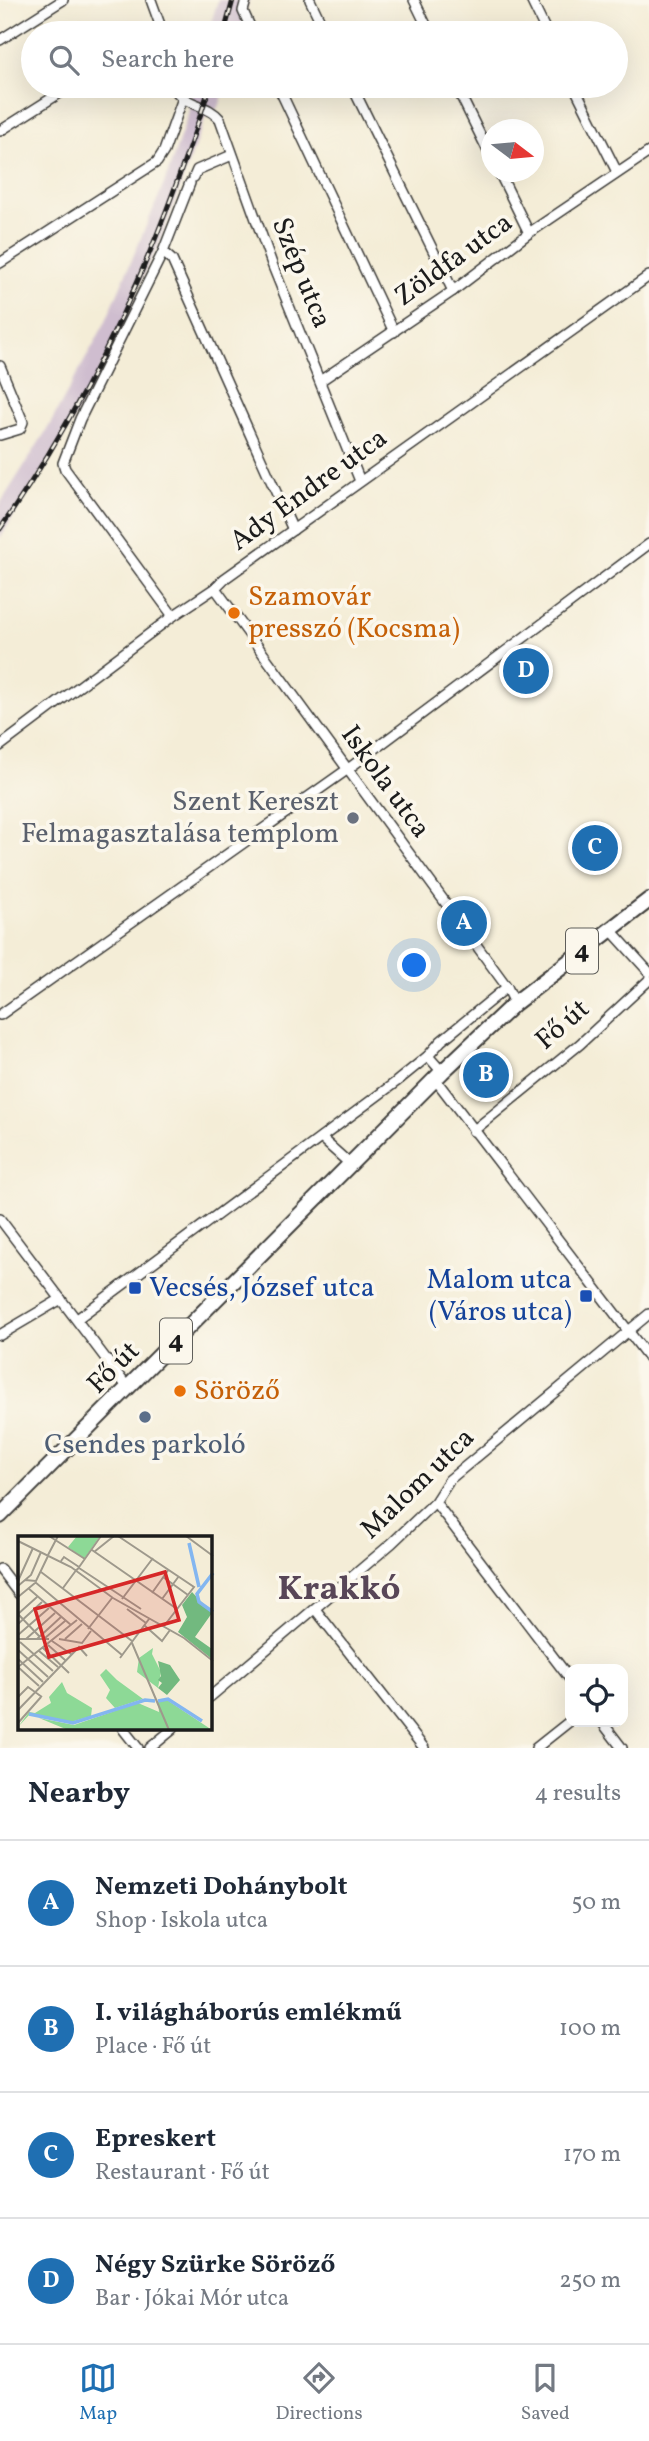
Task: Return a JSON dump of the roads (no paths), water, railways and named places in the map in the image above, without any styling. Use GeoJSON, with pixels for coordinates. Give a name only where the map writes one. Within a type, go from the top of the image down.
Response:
{"type":"FeatureCollection","features":[{"type":"Feature","properties":{"kind":"main road","name":"Fő út"},"geometry":{"type":"LineString","coordinates":[[0,1516],[515,1003],[649,900]]}},
{"type":"Feature","properties":{"kind":"street"},"geometry":{"type":"LineString","coordinates":[[30,21],[63,0]]}},
{"type":"Feature","properties":{"kind":"street"},"geometry":{"type":"LineString","coordinates":[[151,0],[156,21]]}},
{"type":"Feature","properties":{"kind":"street"},"geometry":{"type":"LineString","coordinates":[[246,0],[243,11],[248,21]]}},
{"type":"Feature","properties":{"kind":"street"},"geometry":{"type":"LineString","coordinates":[[310,0],[320,21]]}},
{"type":"Feature","properties":{"kind":"street"},"geometry":{"type":"LineString","coordinates":[[414,0],[424,21]]}},
{"type":"Feature","properties":{"kind":"street"},"geometry":{"type":"LineString","coordinates":[[531,0],[541,21]]}},
{"type":"Feature","properties":{"kind":"street"},"geometry":{"type":"LineString","coordinates":[[0,40],[21,27]]}},
{"type":"Feature","properties":{"kind":"street"},"geometry":{"type":"LineString","coordinates":[[0,131],[52,98]]}},
{"type":"Feature","properties":{"kind":"street"},"geometry":{"type":"LineString","coordinates":[[284,98],[394,332]]}},
{"type":"Feature","properties":{"kind":"street"},"geometry":{"type":"LineString","coordinates":[[358,98],[453,291]]}},
{"type":"Feature","properties":{"kind":"street"},"geometry":{"type":"LineString","coordinates":[[462,98],[481,135]]}},
{"type":"Feature","properties":{"kind":"street"},"geometry":{"type":"LineString","coordinates":[[580,98],[617,172]]}},
{"type":"Feature","properties":{"kind":"street"},"geometry":{"type":"LineString","coordinates":[[0,263],[158,162],[183,99]]}},
{"type":"Feature","properties":{"kind":"street","name":"Szép utca"},"geometry":{"type":"LineString","coordinates":[[183,99],[214,112],[220,119],[272,264],[360,481]]}},
{"type":"Feature","properties":{"kind":"street","name":"Zöldfa utca"},"geometry":{"type":"LineString","coordinates":[[320,381],[453,291],[529,233],[649,152]]}},
{"type":"Feature","properties":{"kind":"street"},"geometry":{"type":"LineString","coordinates":[[173,616],[65,470],[63,463],[80,419],[163,252],[197,170],[232,155]]}},
{"type":"Feature","properties":{"kind":"street"},"geometry":{"type":"LineString","coordinates":[[504,182],[529,233]]}},
{"type":"Feature","properties":{"kind":"street"},"geometry":{"type":"LineString","coordinates":[[163,252],[172,260],[293,530]]}},
{"type":"Feature","properties":{"kind":"street","name":"Ady Endre utca"},"geometry":{"type":"LineString","coordinates":[[0,746],[224,579],[649,276]]}},
{"type":"Feature","properties":{"kind":"street"},"geometry":{"type":"LineString","coordinates":[[0,366],[23,422],[20,429],[0,435]]}},
{"type":"Feature","properties":{"kind":"street"},"geometry":{"type":"LineString","coordinates":[[0,1015],[348,769],[649,544]]}},
{"type":"Feature","properties":{"kind":"street","name":"Iskola utca"},"geometry":{"type":"LineString","coordinates":[[215,588],[507,988],[515,1003]]}},
{"type":"Feature","properties":{"kind":"street"},"geometry":{"type":"LineString","coordinates":[[610,929],[649,972]]}},
{"type":"Feature","properties":{"kind":"street","name":"Fő út"},"geometry":{"type":"LineString","coordinates":[[473,1131],[580,1044],[649,980]]}},
{"type":"Feature","properties":{"kind":"street","name":"Fő út"},"geometry":{"type":"LineString","coordinates":[[77,1319],[428,1056],[441,1041],[507,988]]}},
{"type":"Feature","properties":{"kind":"street"},"geometry":{"type":"LineString","coordinates":[[428,1056],[473,1131],[649,1359]]}},
{"type":"Feature","properties":{"kind":"street"},"geometry":{"type":"LineString","coordinates":[[321,1138],[351,1164]]}},
{"type":"Feature","properties":{"kind":"street"},"geometry":{"type":"LineString","coordinates":[[0,1219],[128,1388]]}},
{"type":"Feature","properties":{"kind":"street"},"geometry":{"type":"LineString","coordinates":[[0,1335],[61,1299]]}},
{"type":"Feature","properties":{"kind":"street","name":"Malom utca"},"geometry":{"type":"LineString","coordinates":[[212,1696],[392,1543],[435,1502],[449,1480],[649,1314]]}},
{"type":"Feature","properties":{"kind":"street"},"geometry":{"type":"LineString","coordinates":[[435,1502],[565,1672]]}},
{"type":"Feature","properties":{"kind":"street"},"geometry":{"type":"LineString","coordinates":[[0,1569],[18,1593]]}},
{"type":"Feature","properties":{"kind":"street"},"geometry":{"type":"LineString","coordinates":[[315,1609],[424,1748]]}},
{"type":"Feature","properties":{"kind":"street"},"geometry":{"type":"LineString","coordinates":[[536,1748],[565,1725]]}},
{"type":"Feature","properties":{"kind":"street"},"geometry":{"type":"LineString","coordinates":[[606,1727],[622,1748]]}},
{"type":"Feature","properties":{"kind":"street"},"geometry":{"type":"LineString","coordinates":[[124,1730],[138,1748]]}},
{"type":"Feature","properties":{"kind":"street"},"geometry":{"type":"LineString","coordinates":[[150,1748],[172,1730]]}},
{"type":"Feature","properties":{"kind":"railway"},"geometry":{"type":"LineString","coordinates":[[227,21],[233,0]]}},
{"type":"Feature","properties":{"kind":"railway"},"geometry":{"type":"LineString","coordinates":[[0,529],[81,397],[127,305],[166,210],[206,98]]}},
{"type":"Feature","properties":{"kind":"place","name":"Szamovár presszó (Kocsma)"},"geometry":{"type":"Point","coordinates":[234,613]}},
{"type":"Feature","properties":{"kind":"place","name":"Négy Szürke Söröző"},"geometry":{"type":"Point","coordinates":[526,671]}},
{"type":"Feature","properties":{"kind":"place","name":"Szent Kereszt Felmagasztalása templom"},"geometry":{"type":"Point","coordinates":[353,818]}},
{"type":"Feature","properties":{"kind":"place","name":"Epreskert"},"geometry":{"type":"Point","coordinates":[595,848]}},
{"type":"Feature","properties":{"kind":"place","name":"Nemzeti Dohánybolt"},"geometry":{"type":"Point","coordinates":[464,923]}},
{"type":"Feature","properties":{"kind":"place","name":"I. világháborús emlékmű"},"geometry":{"type":"Point","coordinates":[486,1075]}},
{"type":"Feature","properties":{"kind":"place","name":"Vecsés, József utca"},"geometry":{"type":"Point","coordinates":[135,1288]}},
{"type":"Feature","properties":{"kind":"place","name":"Malom utca (Város utca)"},"geometry":{"type":"Point","coordinates":[586,1296]}},
{"type":"Feature","properties":{"kind":"place","name":"Söröző"},"geometry":{"type":"Point","coordinates":[180,1391]}},
{"type":"Feature","properties":{"kind":"place","name":"Csendes parkoló"},"geometry":{"type":"Point","coordinates":[145,1417]}},
{"type":"Feature","properties":{"kind":"district","name":"Krakkó"},"geometry":{"type":"Point","coordinates":[339,1590]}}]}
